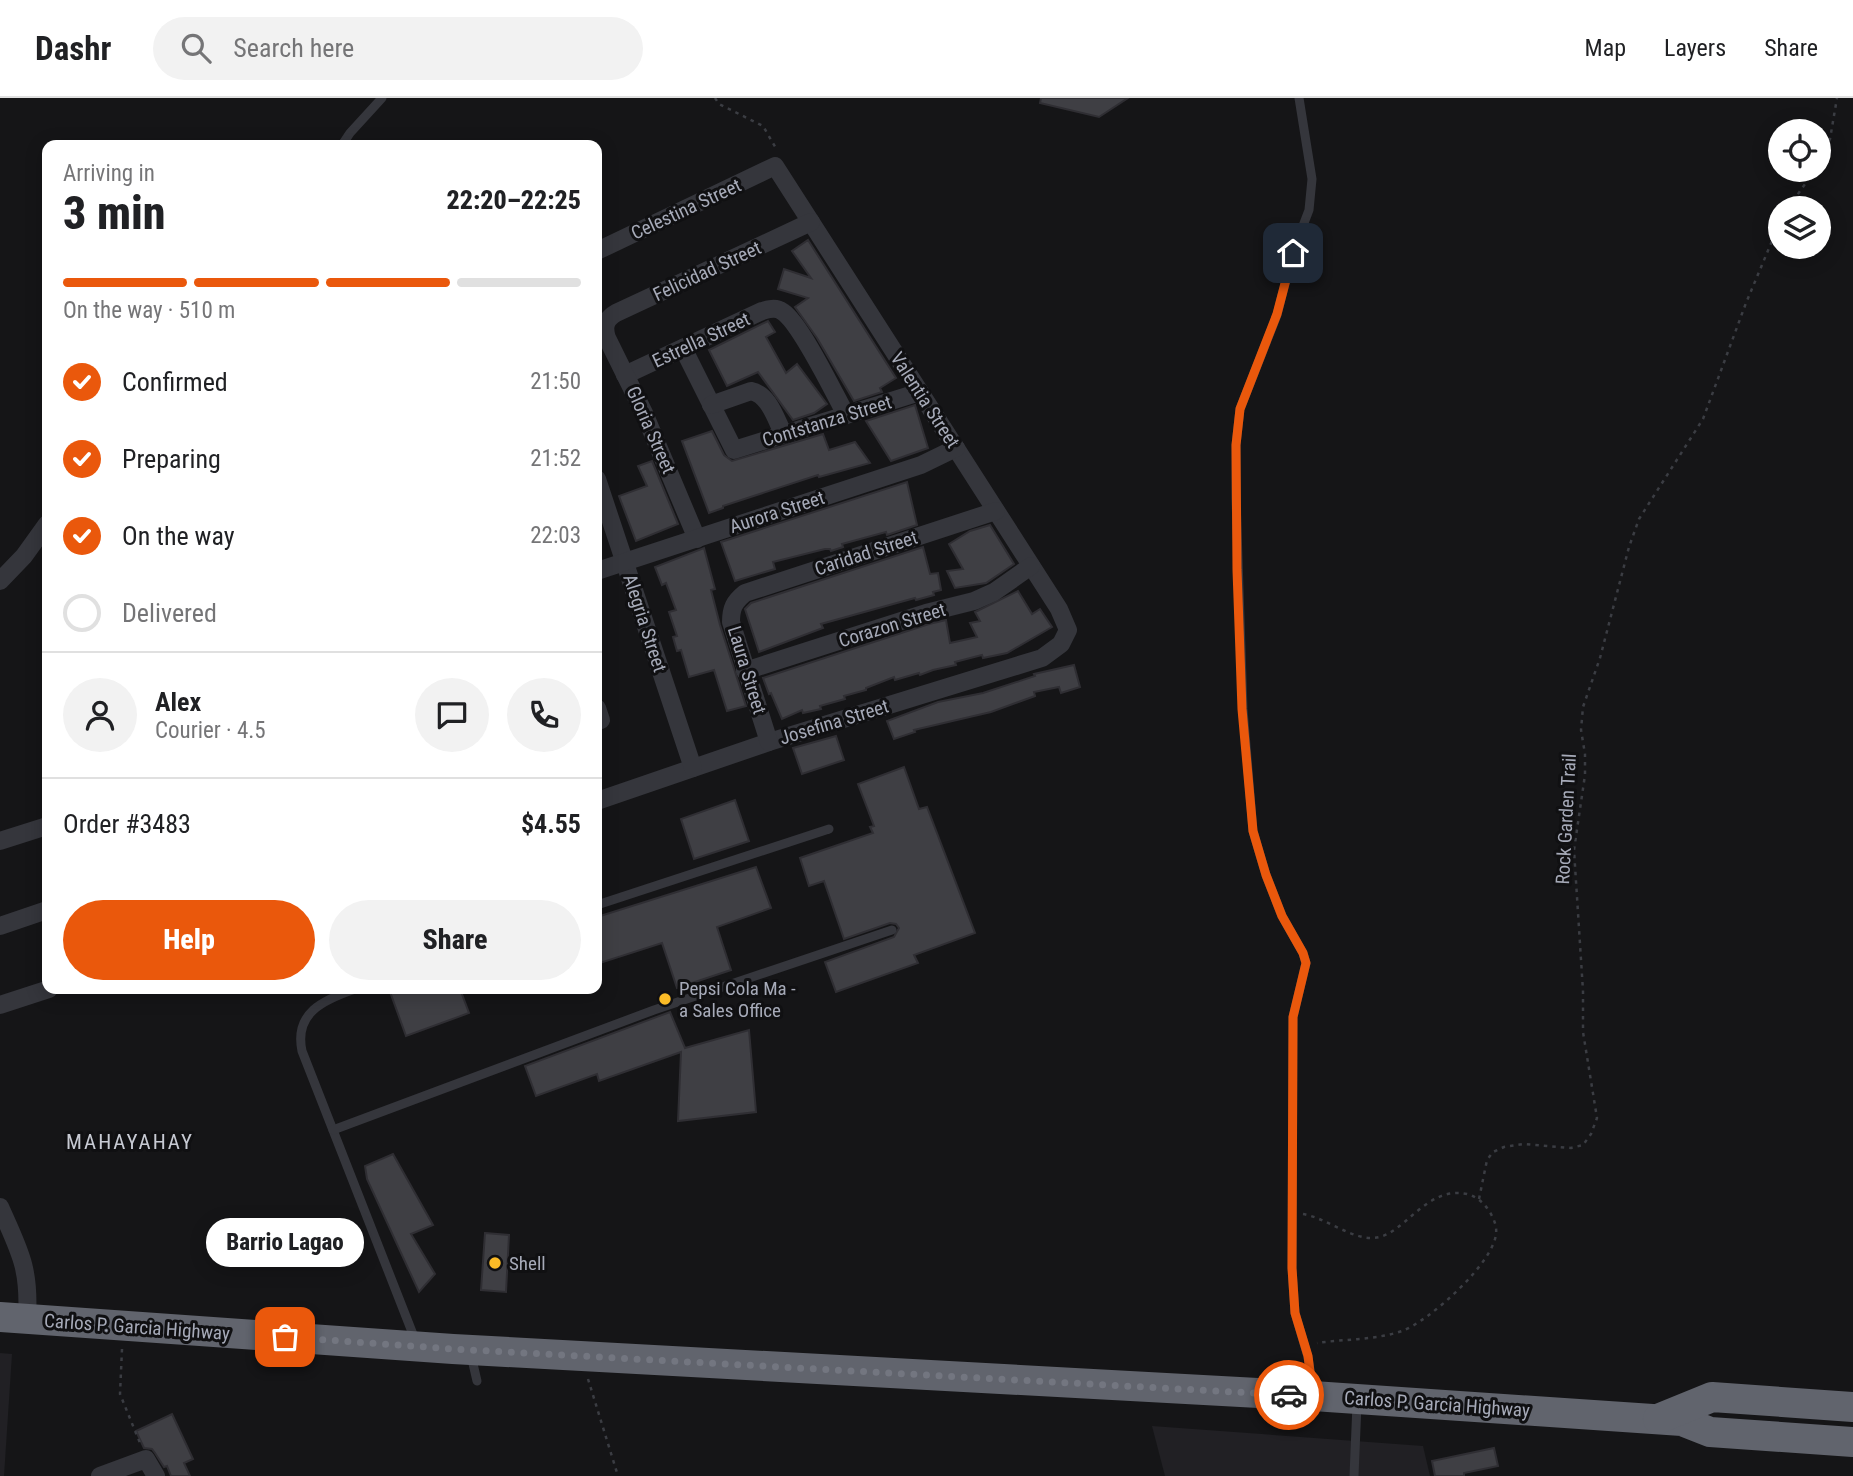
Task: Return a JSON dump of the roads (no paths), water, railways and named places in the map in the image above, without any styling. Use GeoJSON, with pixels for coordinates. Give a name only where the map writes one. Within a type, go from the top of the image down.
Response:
{"type":"FeatureCollection","features":[{"type":"Feature","properties":{"kind":"highway","name":"Carlos P. Garcia Highway"},"geometry":{"type":"LineString","coordinates":[[13,1318],[418,1347],[1313,1396],[1670,1420],[1711,1414],[1853,1423]]}},
{"type":"Feature","properties":{"kind":"highway","name":"Carlos P. Garcia Highway"},"geometry":{"type":"LineString","coordinates":[[1670,1420],[1712,1397],[1853,1406]]}},
{"type":"Feature","properties":{"kind":"highway","name":"Carlos P. Garcia Highway"},"geometry":{"type":"LineString","coordinates":[[1670,1420],[1710,1433],[1853,1442]]}},
{"type":"Feature","properties":{"kind":"highway","name":"Carlos P. Garcia Highway"},"geometry":{"type":"LineString","coordinates":[[1670,1420],[1709,1449],[1853,1458]]}},
{"type":"Feature","properties":{"kind":"street","name":"Valentia Street"},"geometry":{"type":"LineString","coordinates":[[775,166],[1066,622],[1066,636]]}},
{"type":"Feature","properties":{"kind":"street","name":"Celestina Street"},"geometry":{"type":"LineString","coordinates":[[602,249],[775,166]]}},
{"type":"Feature","properties":{"kind":"street","name":"Felicidad Street"},"geometry":{"type":"LineString","coordinates":[[606,323],[616,313],[811,222]]}},
{"type":"Feature","properties":{"kind":"street","name":"Estrella Street"},"geometry":{"type":"LineString","coordinates":[[625,375],[762,312],[778,309],[785,313],[801,334],[846,415]]}},
{"type":"Feature","properties":{"kind":"street","name":"Gloria Street"},"geometry":{"type":"LineString","coordinates":[[606,323],[604,330],[664,457],[697,539]]}},
{"type":"Feature","properties":{"kind":"street"},"geometry":{"type":"LineString","coordinates":[[682,348],[711,405],[757,391],[766,401],[783,435]]}},
{"type":"Feature","properties":{"kind":"street","name":"Contstanza Street"},"geometry":{"type":"LineString","coordinates":[[711,405],[734,450],[920,392]]}},
{"type":"Feature","properties":{"kind":"street","name":"Aurora Street"},"geometry":{"type":"LineString","coordinates":[[602,569],[921,465],[956,448]]}},
{"type":"Feature","properties":{"kind":"street","name":"Alegria Street"},"geometry":{"type":"LineString","coordinates":[[602,495],[692,768]]}},
{"type":"Feature","properties":{"kind":"street","name":"Caridad Street"},"geometry":{"type":"LineString","coordinates":[[737,600],[745,593],[996,511]]}},
{"type":"Feature","properties":{"kind":"street"},"geometry":{"type":"LineString","coordinates":[[0,581],[24,556],[42,531]]}},
{"type":"Feature","properties":{"kind":"street","name":"Corazon Street"},"geometry":{"type":"LineString","coordinates":[[745,671],[926,613],[974,601],[994,592],[1031,566]]}},
{"type":"Feature","properties":{"kind":"street","name":"Laura Street"},"geometry":{"type":"LineString","coordinates":[[737,600],[731,609],[731,622],[769,742]]}},
{"type":"Feature","properties":{"kind":"street","name":"Josefina Street"},"geometry":{"type":"LineString","coordinates":[[602,799],[769,742],[1042,658],[1061,644],[1066,636]]}},
{"type":"Feature","properties":{"kind":"street"},"geometry":{"type":"LineString","coordinates":[[0,841],[42,828]]}},
{"type":"Feature","properties":{"kind":"street"},"geometry":{"type":"LineString","coordinates":[[0,926],[42,912]]}},
{"type":"Feature","properties":{"kind":"street"},"geometry":{"type":"LineString","coordinates":[[0,1004],[42,991]]}},
{"type":"Feature","properties":{"kind":"street"},"geometry":{"type":"LineString","coordinates":[[0,1207],[25,1269],[28,1292],[13,1318]]}},
{"type":"Feature","properties":{"kind":"street"},"geometry":{"type":"LineString","coordinates":[[100,1476],[146,1459],[156,1476]]}},
{"type":"Feature","properties":{"kind":"lane"},"geometry":{"type":"LineString","coordinates":[[345,140],[382,98]]}},
{"type":"Feature","properties":{"kind":"lane"},"geometry":{"type":"LineString","coordinates":[[1299,98],[1312,179],[1309,210],[1293,253],[1277,314],[1240,409],[1236,445],[1240,656],[1253,831],[1282,916],[1306,963],[1293,1017],[1292,1268],[1295,1313],[1311,1369],[1313,1396]]}},
{"type":"Feature","properties":{"kind":"lane"},"geometry":{"type":"LineString","coordinates":[[602,903],[829,829]]}},
{"type":"Feature","properties":{"kind":"lane"},"geometry":{"type":"LineString","coordinates":[[333,1130],[654,1010],[892,930]]}},
{"type":"Feature","properties":{"kind":"lane"},"geometry":{"type":"LineString","coordinates":[[342,994],[326,1000],[310,1012],[301,1025],[299,1038],[418,1347]]}},
{"type":"Feature","properties":{"kind":"lane"},"geometry":{"type":"LineString","coordinates":[[470,1350],[477,1381]]}},
{"type":"Feature","properties":{"kind":"lane"},"geometry":{"type":"LineString","coordinates":[[1354,1476],[1357,1399]]}},
{"type":"Feature","properties":{"kind":"place","name":"Pepsi Cola Ma - a Sales Office"},"geometry":{"type":"Point","coordinates":[665,999]}},
{"type":"Feature","properties":{"kind":"place","name":"Shell"},"geometry":{"type":"Point","coordinates":[495,1263]}},
{"type":"Feature","properties":{"kind":"place","name":"Barrio Lagao"},"geometry":{"type":"Point","coordinates":[285,1337]}},
{"type":"Feature","properties":{"kind":"district","name":"MAHAYAHAY"},"geometry":{"type":"Point","coordinates":[130,1142]}}]}
